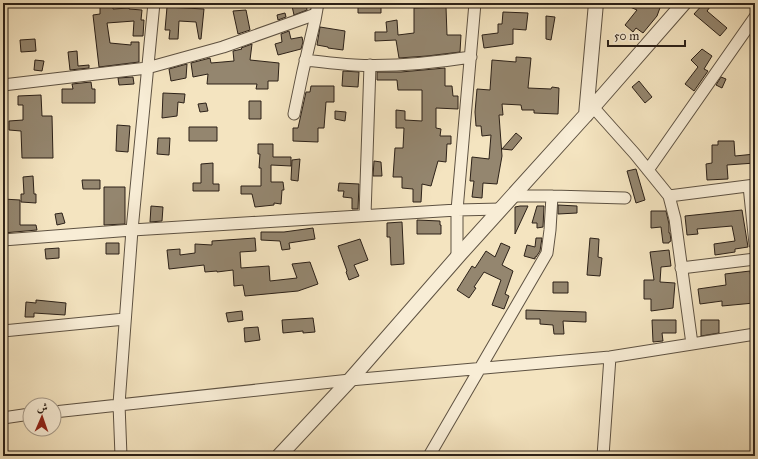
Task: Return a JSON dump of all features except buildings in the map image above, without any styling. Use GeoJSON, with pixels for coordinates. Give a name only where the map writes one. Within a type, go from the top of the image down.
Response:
{"type":"FeatureCollection","features":[{"type":"Feature","properties":{"kind":"street"},"geometry":{"type":"LineString","coordinates":[[121,456],[119,404],[125,319],[154,3]]}},
{"type":"Feature","properties":{"kind":"street"},"geometry":{"type":"LineString","coordinates":[[294,114],[318,3]]}},
{"type":"Feature","properties":{"kind":"street"},"geometry":{"type":"LineString","coordinates":[[457,258],[457,210],[475,3]]}},
{"type":"Feature","properties":{"kind":"street"},"geometry":{"type":"LineString","coordinates":[[596,3],[590,111],[635,154],[669,196],[675,219],[692,344]]}},
{"type":"Feature","properties":{"kind":"street"},"geometry":{"type":"LineString","coordinates":[[279,456],[350,380],[457,258],[590,111],[684,3]]}},
{"type":"Feature","properties":{"kind":"street"},"geometry":{"type":"LineString","coordinates":[[3,85],[147,68],[223,46],[316,14]]}},
{"type":"Feature","properties":{"kind":"street"},"geometry":{"type":"LineString","coordinates":[[648,170],[755,18]]}},
{"type":"Feature","properties":{"kind":"street"},"geometry":{"type":"LineString","coordinates":[[305,60],[370,65],[438,62],[470,57]]}},
{"type":"Feature","properties":{"kind":"street"},"geometry":{"type":"LineString","coordinates":[[365,215],[370,65]]}},
{"type":"Feature","properties":{"kind":"street"},"geometry":{"type":"LineString","coordinates":[[669,196],[752,185],[755,244]]}},
{"type":"Feature","properties":{"kind":"street"},"geometry":{"type":"LineString","coordinates":[[513,196],[625,198]]}},
{"type":"Feature","properties":{"kind":"street"},"geometry":{"type":"LineString","coordinates":[[430,456],[547,253],[552,196]]}},
{"type":"Feature","properties":{"kind":"street"},"geometry":{"type":"LineString","coordinates":[[3,240],[365,215],[501,209]]}},
{"type":"Feature","properties":{"kind":"street"},"geometry":{"type":"LineString","coordinates":[[681,268],[755,259]]}},
{"type":"Feature","properties":{"kind":"street"},"geometry":{"type":"LineString","coordinates":[[3,331],[125,319]]}},
{"type":"Feature","properties":{"kind":"street"},"geometry":{"type":"LineString","coordinates":[[62,411],[350,380],[610,357],[755,334]]}},
{"type":"Feature","properties":{"kind":"street"},"geometry":{"type":"LineString","coordinates":[[603,456],[610,357]]}},
{"type":"Feature","properties":{"kind":"street"},"geometry":{"type":"LineString","coordinates":[[3,418],[22,415]]}}]}
